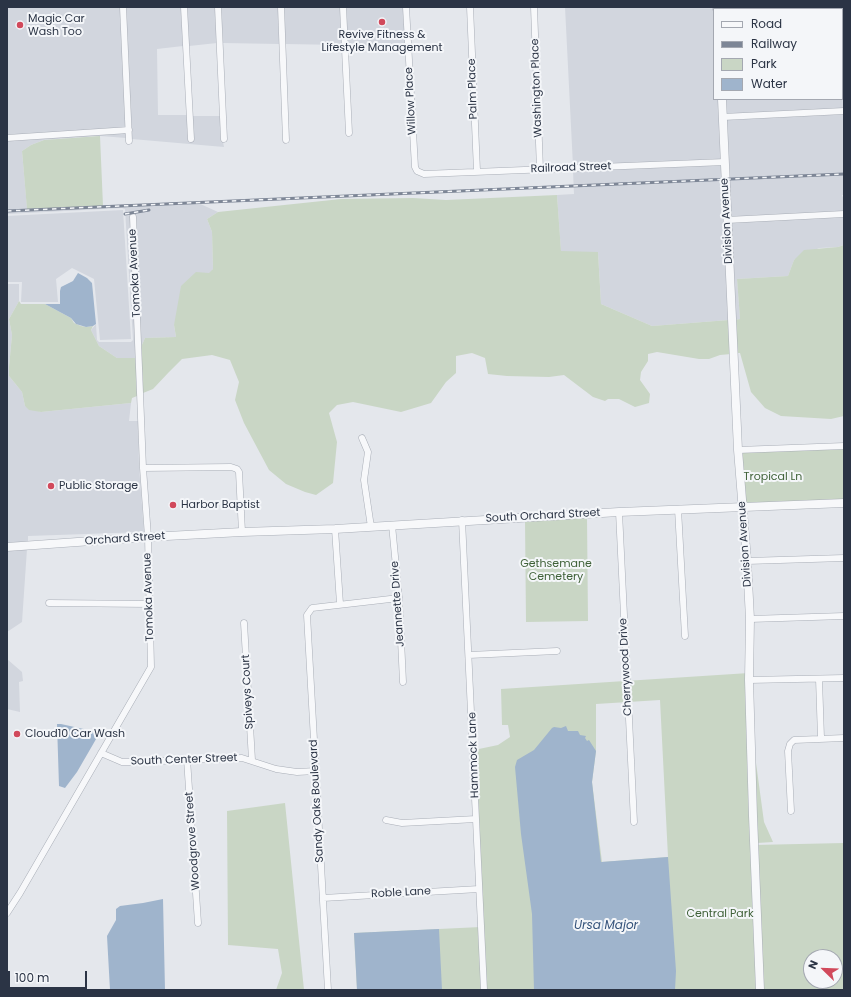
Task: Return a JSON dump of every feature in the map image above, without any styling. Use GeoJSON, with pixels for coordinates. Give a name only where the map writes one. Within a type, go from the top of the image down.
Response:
{"type":"FeatureCollection","features":[{"type":"Feature","properties":{"kind":"street"},"geometry":{"type":"LineString","coordinates":[[124,7],[129,141]]}},
{"type":"Feature","properties":{"kind":"street"},"geometry":{"type":"LineString","coordinates":[[184,7],[191,139]]}},
{"type":"Feature","properties":{"kind":"street"},"geometry":{"type":"LineString","coordinates":[[218,7],[224,139]]}},
{"type":"Feature","properties":{"kind":"street"},"geometry":{"type":"LineString","coordinates":[[281,7],[286,140]]}},
{"type":"Feature","properties":{"kind":"street"},"geometry":{"type":"LineString","coordinates":[[343,7],[349,133]]}},
{"type":"Feature","properties":{"kind":"street","name":"Willow Place"},"geometry":{"type":"LineString","coordinates":[[406,7],[415,167],[417,171]]}},
{"type":"Feature","properties":{"kind":"street","name":"Palm Place"},"geometry":{"type":"LineString","coordinates":[[470,7],[477,171]]}},
{"type":"Feature","properties":{"kind":"street","name":"Washington Place"},"geometry":{"type":"LineString","coordinates":[[534,7],[540,170]]}},
{"type":"Feature","properties":{"kind":"street","name":"Division Avenue"},"geometry":{"type":"LineString","coordinates":[[722,100],[738,450],[750,619],[749,680],[760,990]]}},
{"type":"Feature","properties":{"kind":"street"},"geometry":{"type":"LineString","coordinates":[[723,117],[844,111]]}},
{"type":"Feature","properties":{"kind":"street"},"geometry":{"type":"LineString","coordinates":[[7,138],[129,130]]}},
{"type":"Feature","properties":{"kind":"street","name":"Railroad Street"},"geometry":{"type":"LineString","coordinates":[[417,171],[424,174],[725,162]]}},
{"type":"Feature","properties":{"kind":"street"},"geometry":{"type":"LineString","coordinates":[[727,220],[844,214]]}},
{"type":"Feature","properties":{"kind":"street","name":"Tomoka Avenue"},"geometry":{"type":"LineString","coordinates":[[7,913],[151,667],[148,537],[142,468],[133,218]]}},
{"type":"Feature","properties":{"kind":"street"},"geometry":{"type":"LineString","coordinates":[[362,438],[368,452],[364,480],[372,527]]}},
{"type":"Feature","properties":{"kind":"street"},"geometry":{"type":"LineString","coordinates":[[738,450],[844,446]]}},
{"type":"Feature","properties":{"kind":"street"},"geometry":{"type":"LineString","coordinates":[[142,468],[237,468],[239,472],[242,532]]}},
{"type":"Feature","properties":{"kind":"street","name":"South Orchard Street"},"geometry":{"type":"LineString","coordinates":[[242,532],[392,526],[462,520],[678,509],[844,503]]}},
{"type":"Feature","properties":{"kind":"street"},"geometry":{"type":"LineString","coordinates":[[678,509],[685,636]]}},
{"type":"Feature","properties":{"kind":"street","name":"Cherrywood Drive"},"geometry":{"type":"LineString","coordinates":[[619,512],[634,822]]}},
{"type":"Feature","properties":{"kind":"street","name":"Hammock Lane"},"geometry":{"type":"LineString","coordinates":[[462,520],[484,990]]}},
{"type":"Feature","properties":{"kind":"street","name":"Jeannette Drive"},"geometry":{"type":"LineString","coordinates":[[392,526],[399,598],[403,682]]}},
{"type":"Feature","properties":{"kind":"street"},"geometry":{"type":"LineString","coordinates":[[335,529],[340,604],[399,598]]}},
{"type":"Feature","properties":{"kind":"street","name":"Orchard Street"},"geometry":{"type":"LineString","coordinates":[[7,547],[242,532]]}},
{"type":"Feature","properties":{"kind":"street"},"geometry":{"type":"LineString","coordinates":[[747,561],[844,558]]}},
{"type":"Feature","properties":{"kind":"street"},"geometry":{"type":"LineString","coordinates":[[49,603],[149,604]]}},
{"type":"Feature","properties":{"kind":"street","name":"Sandy Oaks Boulevard"},"geometry":{"type":"LineString","coordinates":[[328,990],[307,615],[312,608],[340,604]]}},
{"type":"Feature","properties":{"kind":"street"},"geometry":{"type":"LineString","coordinates":[[750,619],[844,616]]}},
{"type":"Feature","properties":{"kind":"street","name":"Spiveys Court"},"geometry":{"type":"LineString","coordinates":[[244,623],[252,760]]}},
{"type":"Feature","properties":{"kind":"street"},"geometry":{"type":"LineString","coordinates":[[469,655],[556,651]]}},
{"type":"Feature","properties":{"kind":"street"},"geometry":{"type":"LineString","coordinates":[[749,680],[844,678]]}},
{"type":"Feature","properties":{"kind":"street"},"geometry":{"type":"LineString","coordinates":[[820,679],[821,738]]}},
{"type":"Feature","properties":{"kind":"street"},"geometry":{"type":"LineString","coordinates":[[791,811],[788,751],[790,744],[794,740],[844,738]]}},
{"type":"Feature","properties":{"kind":"street","name":"South Center Street"},"geometry":{"type":"LineString","coordinates":[[101,753],[122,762],[242,758],[276,769],[297,772],[316,771]]}},
{"type":"Feature","properties":{"kind":"street","name":"Woodgrove Street"},"geometry":{"type":"LineString","coordinates":[[187,760],[198,923]]}},
{"type":"Feature","properties":{"kind":"street"},"geometry":{"type":"LineString","coordinates":[[386,820],[402,823],[476,819]]}},
{"type":"Feature","properties":{"kind":"street","name":"Roble Lane"},"geometry":{"type":"LineString","coordinates":[[323,898],[479,889]]}},
{"type":"Feature","properties":{"kind":"shaded area"},"geometry":{"type":"Polygon","coordinates":[[[7,7],[120,7],[126,128],[7,135],[7,7]]]}},
{"type":"Feature","properties":{"kind":"shaded area"},"geometry":{"type":"Polygon","coordinates":[[[126,7],[181,7],[183,46],[157,49],[158,115],[187,115],[188,141],[193,142],[193,116],[220,116],[221,141],[223,142],[224,147],[132,139],[126,7]]]}},
{"type":"Feature","properties":{"kind":"shaded area"},"geometry":{"type":"Polygon","coordinates":[[[187,7],[215,7],[217,43],[189,46],[187,7]]]}},
{"type":"Feature","properties":{"kind":"shaded area"},"geometry":{"type":"Polygon","coordinates":[[[221,7],[278,7],[279,44],[223,43],[221,7]]]}},
{"type":"Feature","properties":{"kind":"shaded area"},"geometry":{"type":"Polygon","coordinates":[[[284,7],[340,7],[342,45],[285,44],[284,7]]]}},
{"type":"Feature","properties":{"kind":"shaded area"},"geometry":{"type":"Polygon","coordinates":[[[346,7],[403,7],[405,46],[348,45],[346,7]]]}},
{"type":"Feature","properties":{"kind":"shaded area"},"geometry":{"type":"Polygon","coordinates":[[[565,7],[714,7],[713,100],[719,100],[722,159],[573,166],[565,7]]]}},
{"type":"Feature","properties":{"kind":"shaded area"},"geometry":{"type":"Polygon","coordinates":[[[844,7],[844,43],[843,8],[720,8],[844,7]]]}},
{"type":"Feature","properties":{"kind":"shaded area"},"geometry":{"type":"Polygon","coordinates":[[[844,49],[844,109],[725,114],[725,100],[843,100],[844,49]]]}},
{"type":"Feature","properties":{"kind":"shaded area"},"geometry":{"type":"Polygon","coordinates":[[[844,114],[844,195],[842,195],[844,200],[844,212],[730,217],[726,120],[844,114]]]}},
{"type":"Feature","properties":{"kind":"shaded area"},"geometry":{"type":"Polygon","coordinates":[[[126,133],[126,138],[101,136],[44,140],[31,145],[22,151],[27,208],[196,202],[218,212],[207,219],[212,232],[213,269],[174,325],[176,337],[145,338],[141,347],[136,215],[130,215],[136,358],[117,358],[99,346],[91,330],[96,324],[97,340],[99,342],[131,342],[133,340],[125,209],[7,214],[7,140],[126,133]]]}},
{"type":"Feature","properties":{"kind":"shaded area"},"geometry":{"type":"Polygon","coordinates":[[[722,165],[729,320],[652,326],[601,304],[598,252],[561,252],[557,195],[574,194],[573,171],[722,165]]]}},
{"type":"Feature","properties":{"kind":"shaded area"},"geometry":{"type":"Polygon","coordinates":[[[123,210],[131,339],[100,340],[94,279],[72,268],[56,279],[58,302],[21,302],[22,282],[7,282],[7,216],[123,210]]]}},
{"type":"Feature","properties":{"kind":"shaded area"},"geometry":{"type":"Polygon","coordinates":[[[844,217],[844,245],[838,247],[819,248],[794,260],[788,276],[737,279],[740,319],[735,320],[730,222],[844,217]]]}},
{"type":"Feature","properties":{"kind":"shaded area"},"geometry":{"type":"Polygon","coordinates":[[[7,284],[19,284],[19,301],[9,319],[12,335],[9,376],[22,392],[25,406],[41,412],[131,403],[129,421],[138,421],[139,466],[144,532],[28,536],[28,543],[7,544],[7,284]]]}},
{"type":"Feature","properties":{"kind":"shaded area"},"geometry":{"type":"Polygon","coordinates":[[[27,549],[22,622],[7,632],[7,550],[27,549]]]}},
{"type":"Feature","properties":{"kind":"shaded area"},"geometry":{"type":"Polygon","coordinates":[[[7,659],[22,672],[23,681],[19,682],[20,712],[7,709],[7,659]]]}},
{"type":"Feature","properties":{"kind":"green space"},"geometry":{"type":"Polygon","coordinates":[[[100,136],[103,206],[27,209],[22,151],[31,145],[44,140],[100,136]]]}},
{"type":"Feature","properties":{"kind":"green space"},"geometry":{"type":"Polygon","coordinates":[[[557,195],[561,251],[598,252],[601,304],[652,326],[729,320],[731,354],[720,355],[709,359],[699,359],[657,352],[648,354],[648,361],[641,372],[640,380],[650,394],[649,403],[635,407],[619,399],[608,399],[605,401],[593,397],[564,375],[549,377],[488,374],[485,358],[472,353],[456,356],[456,373],[446,382],[431,403],[401,412],[353,402],[337,405],[329,413],[337,442],[333,483],[316,495],[286,484],[269,470],[244,423],[235,400],[239,382],[230,360],[212,355],[182,359],[153,389],[143,393],[141,347],[145,338],[176,337],[174,325],[181,286],[196,272],[209,273],[213,269],[212,232],[207,219],[218,212],[341,199],[413,198],[446,200],[557,195]]]}},
{"type":"Feature","properties":{"kind":"green space"},"geometry":{"type":"Polygon","coordinates":[[[844,245],[844,416],[831,419],[781,416],[765,408],[751,392],[740,353],[736,353],[735,320],[740,319],[737,279],[788,276],[794,260],[804,250],[838,247],[844,245]]]}},
{"type":"Feature","properties":{"kind":"green space"},"geometry":{"type":"Polygon","coordinates":[[[19,301],[21,304],[45,304],[71,318],[74,323],[86,327],[93,326],[91,330],[99,346],[117,358],[136,358],[137,396],[132,398],[131,403],[41,412],[29,410],[25,406],[22,392],[9,376],[12,335],[9,319],[19,301]]]}},
{"type":"Feature","properties":{"kind":"green space","name":"Tropical Ln"},"geometry":{"type":"Polygon","coordinates":[[[844,449],[844,500],[745,504],[742,452],[844,449]]]}},
{"type":"Feature","properties":{"kind":"green space","name":"Gethsemane Cemetery"},"geometry":{"type":"Polygon","coordinates":[[[587,517],[588,621],[526,622],[525,520],[587,517]]]}},
{"type":"Feature","properties":{"kind":"green space","name":"Central Park"},"geometry":{"type":"Polygon","coordinates":[[[749,673],[754,845],[844,843],[844,990],[357,990],[354,933],[481,927],[474,750],[498,745],[510,737],[508,725],[502,725],[501,689],[749,673]],[[660,700],[596,704],[596,751],[592,782],[602,862],[668,857],[660,700]]]}},
{"type":"Feature","properties":{"kind":"green space"},"geometry":{"type":"Polygon","coordinates":[[[754,748],[764,822],[773,842],[757,843],[754,748]]]}},
{"type":"Feature","properties":{"kind":"green space"},"geometry":{"type":"Polygon","coordinates":[[[285,803],[304,990],[276,990],[282,973],[278,949],[228,945],[227,811],[285,803]]]}},
{"type":"Feature","properties":{"kind":"water"},"geometry":{"type":"Polygon","coordinates":[[[78,273],[92,283],[96,324],[93,326],[86,327],[76,324],[71,318],[45,304],[60,304],[61,287],[73,281],[78,273]]]}},
{"type":"Feature","properties":{"kind":"water"},"geometry":{"type":"Polygon","coordinates":[[[57,724],[97,732],[99,734],[77,772],[65,788],[59,786],[57,724]]]}},
{"type":"Feature","properties":{"kind":"water","name":"Ursa Major"},"geometry":{"type":"Polygon","coordinates":[[[566,726],[568,731],[578,731],[580,735],[586,736],[585,738],[587,741],[589,740],[596,751],[592,782],[601,862],[668,857],[676,971],[675,990],[534,990],[532,914],[521,834],[515,767],[517,760],[534,750],[552,728],[561,728],[566,726]]]}},
{"type":"Feature","properties":{"kind":"water"},"geometry":{"type":"Polygon","coordinates":[[[163,899],[165,990],[110,990],[107,936],[116,920],[116,909],[120,906],[163,899]]]}},
{"type":"Feature","properties":{"kind":"water"},"geometry":{"type":"Polygon","coordinates":[[[439,929],[442,990],[357,990],[354,933],[439,929]]]}},
{"type":"Feature","properties":{"kind":"railway"},"geometry":{"type":"LineString","coordinates":[[7,211],[844,174]]}},
{"type":"Feature","properties":{"kind":"railway"},"geometry":{"type":"LineString","coordinates":[[125,214],[149,210]]}},
{"type":"Feature","properties":{"kind":"place","name":"Revive Fitness & Lifestyle Management"},"geometry":{"type":"Point","coordinates":[382,22]}},
{"type":"Feature","properties":{"kind":"place","name":"Magic Car Wash Too"},"geometry":{"type":"Point","coordinates":[20,25]}},
{"type":"Feature","properties":{"kind":"place","name":"Public Storage"},"geometry":{"type":"Point","coordinates":[51,486]}},
{"type":"Feature","properties":{"kind":"place","name":"Harbor Baptist"},"geometry":{"type":"Point","coordinates":[173,505]}},
{"type":"Feature","properties":{"kind":"place","name":"Cloud10 Car Wash"},"geometry":{"type":"Point","coordinates":[17,734]}}]}
